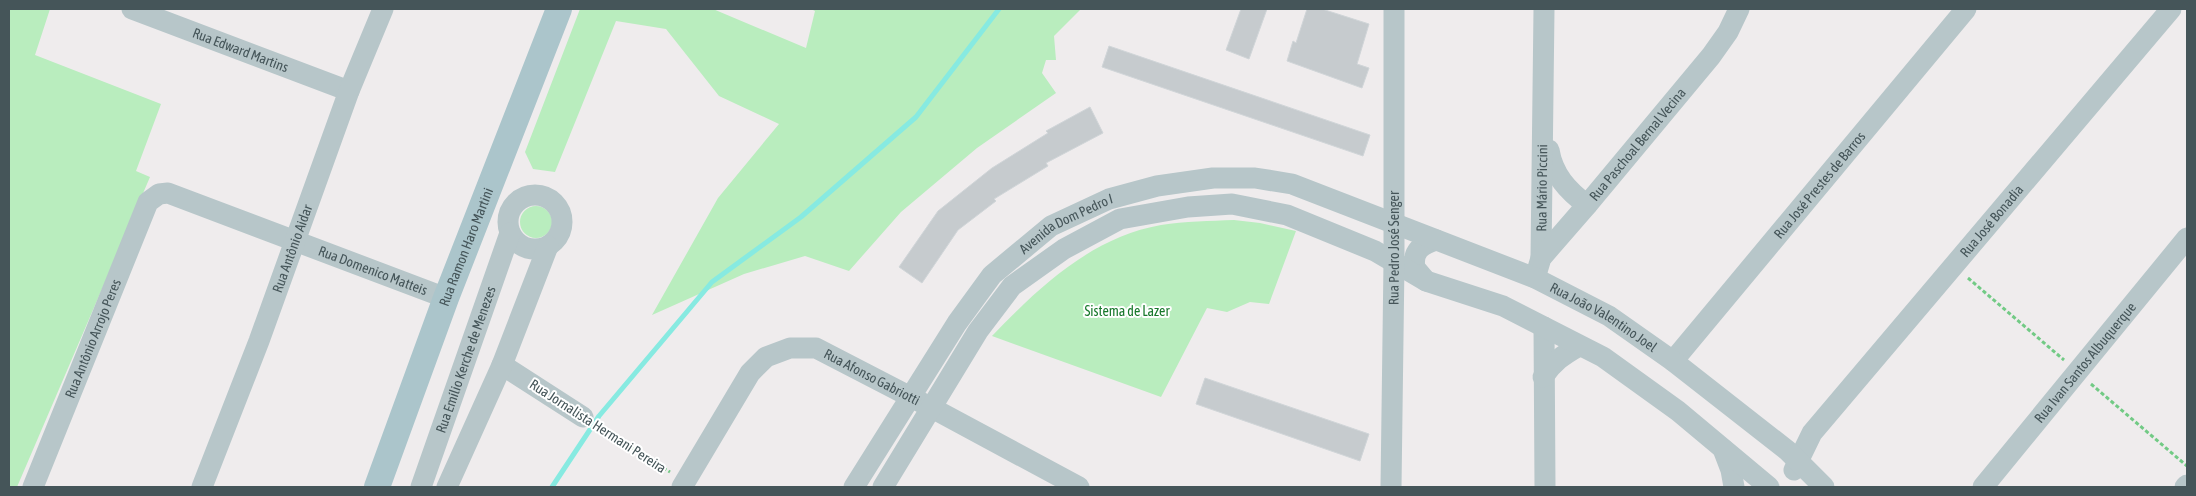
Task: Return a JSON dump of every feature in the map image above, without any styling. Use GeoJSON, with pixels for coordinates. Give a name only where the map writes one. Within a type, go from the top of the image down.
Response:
{"type":"FeatureCollection","features":[{"type":"Feature","properties":{"kind":"main road","name":"Rua Ramon Haro Martini"},"geometry":{"type":"LineString","coordinates":[[377,487],[446,298],[559,9]]}},
{"type":"Feature","properties":{"kind":"street","name":"Rua Edward Martins"},"geometry":{"type":"LineString","coordinates":[[132,9],[349,91]]}},
{"type":"Feature","properties":{"kind":"street","name":"Rua Antônio Aidar"},"geometry":{"type":"LineString","coordinates":[[202,487],[259,342],[349,91],[382,9]]}},
{"type":"Feature","properties":{"kind":"street","name":"Rua Pedro José Senger"},"geometry":{"type":"LineString","coordinates":[[1391,487],[1394,262],[1394,9]]}},
{"type":"Feature","properties":{"kind":"street","name":"Rua Mário Piccini"},"geometry":{"type":"LineString","coordinates":[[1538,268],[1544,118],[1544,9]]}},
{"type":"Feature","properties":{"kind":"street","name":"Rua Paschoal Bernal Vecina"},"geometry":{"type":"LineString","coordinates":[[1538,268],[1711,56],[1728,32],[1739,9]]}},
{"type":"Feature","properties":{"kind":"street","name":"Rua José Prestes de Barros"},"geometry":{"type":"LineString","coordinates":[[1673,361],[1966,9]]}},
{"type":"Feature","properties":{"kind":"street","name":"Rua José Bonadia"},"geometry":{"type":"LineString","coordinates":[[1772,470],[1812,433],[2171,9]]}},
{"type":"Feature","properties":{"kind":"street","name":"Rua Mário Piccini"},"geometry":{"type":"LineString","coordinates":[[1544,118],[1549,154],[1556,175],[1569,191],[1587,206]]}},
{"type":"Feature","properties":{"kind":"street","name":"Avenida Dom Pedro I"},"geometry":{"type":"LineString","coordinates":[[854,487],[957,323],[992,275],[1051,226],[1109,199],[1158,186],[1194,179],[1255,178],[1292,184],[1394,223]]}},
{"type":"Feature","properties":{"kind":"street","name":"Rua Domenico Matteis"},"geometry":{"type":"LineString","coordinates":[[159,194],[168,193],[446,298]]}},
{"type":"Feature","properties":{"kind":"street","name":"Rua Antônio Arrojo Peres"},"geometry":{"type":"LineString","coordinates":[[33,487],[148,202],[159,194]]}},
{"type":"Feature","properties":{"kind":"street"},"geometry":{"type":"LineString","coordinates":[[536,195],[545,196],[559,208],[562,216],[560,234],[548,246],[540,249],[523,246],[510,233],[509,215],[519,200],[536,195]]}},
{"type":"Feature","properties":{"kind":"street","name":"Avenida Dom Pedro I"},"geometry":{"type":"LineString","coordinates":[[884,487],[978,331],[1012,286],[1064,249],[1120,219],[1188,207],[1232,204],[1287,215],[1375,251],[1394,262]]}},
{"type":"Feature","properties":{"kind":"street","name":"Rua João Valentino Joel"},"geometry":{"type":"LineString","coordinates":[[1394,223],[1436,240],[1538,268],[1673,361],[1772,470]]}},
{"type":"Feature","properties":{"kind":"street","name":"Rua Emílio Kerche de Menezes"},"geometry":{"type":"LineString","coordinates":[[421,487],[510,233]]}},
{"type":"Feature","properties":{"kind":"street","name":"Rua Ivan Santos Albuquerque"},"geometry":{"type":"LineString","coordinates":[[1983,487],[2187,238]]}},
{"type":"Feature","properties":{"kind":"street"},"geometry":{"type":"LineString","coordinates":[[1393,308],[1399,297],[1426,281],[1415,268],[1415,254],[1419,248],[1436,240]]}},
{"type":"Feature","properties":{"kind":"street","name":"Rua Emílio Kerche de Menezes"},"geometry":{"type":"LineString","coordinates":[[447,487],[502,366],[548,246]]}},
{"type":"Feature","properties":{"kind":"street","name":"Rua João Valentino Joel"},"geometry":{"type":"LineString","coordinates":[[1394,262],[1426,281],[1504,306],[1579,346],[1603,356],[1722,446],[1772,470],[1824,487]]}},
{"type":"Feature","properties":{"kind":"street"},"geometry":{"type":"LineString","coordinates":[[1544,327],[1545,487]]}},
{"type":"Feature","properties":{"kind":"street"},"geometry":{"type":"LineString","coordinates":[[1544,377],[1552,364],[1561,356],[1579,346]]}},
{"type":"Feature","properties":{"kind":"street","name":"Rua Afonso Gabriotti"},"geometry":{"type":"LineString","coordinates":[[687,486],[750,373],[766,357],[790,348],[816,348],[1079,487]]}},
{"type":"Feature","properties":{"kind":"street","name":"Rua Jornalista Hermani Pereira"},"geometry":{"type":"LineString","coordinates":[[502,366],[584,417]]}},
{"type":"Feature","properties":{"kind":"street"},"geometry":{"type":"LineString","coordinates":[[1722,446],[1731,470],[1734,487]]}},
{"type":"Feature","properties":{"kind":"path","name":"Rua Jornalista Hermani Pereira"},"geometry":{"type":"LineString","coordinates":[[584,417],[687,486]]}},
{"type":"Feature","properties":{"kind":"green space"},"geometry":{"type":"Polygon","coordinates":[[[9,9],[50,9],[35,55],[161,104],[136,171],[150,177],[17,487],[9,487],[9,9]]]}},
{"type":"Feature","properties":{"kind":"green space"},"geometry":{"type":"Polygon","coordinates":[[[580,9],[713,9],[806,48],[815,11],[811,9],[1081,9],[1054,36],[1056,60],[1046,60],[1042,73],[1056,93],[977,148],[901,212],[849,271],[805,256],[744,274],[652,315],[718,198],[779,124],[719,96],[666,29],[616,21],[555,172],[533,169],[525,152],[580,9]]]}},
{"type":"Feature","properties":{"kind":"green space"},"geometry":{"type":"Polygon","coordinates":[[[536,206],[542,207],[547,211],[551,216],[551,228],[547,233],[542,237],[536,238],[530,237],[525,233],[521,228],[520,222],[521,216],[525,211],[530,207],[536,206]]]}},
{"type":"Feature","properties":{"kind":"green space","name":"Sistema de Lazer"},"geometry":{"type":"Polygon","coordinates":[[[1234,220],[1260,223],[1296,231],[1269,304],[1250,302],[1227,312],[1207,308],[1161,397],[992,336],[1029,300],[1068,267],[1090,252],[1112,241],[1136,231],[1161,225],[1234,220]]]}},
{"type":"Feature","properties":{"kind":"building"},"geometry":{"type":"Polygon","coordinates":[[[1241,9],[1267,9],[1249,59],[1226,50],[1241,9]]]}},
{"type":"Feature","properties":{"kind":"building"},"geometry":{"type":"Polygon","coordinates":[[[1307,9],[1322,9],[1369,24],[1357,64],[1369,68],[1362,88],[1287,61],[1293,41],[1296,43],[1307,9]]]}},
{"type":"Feature","properties":{"kind":"building"},"geometry":{"type":"Polygon","coordinates":[[[1109,46],[1370,135],[1363,156],[1102,67],[1109,46]]]}},
{"type":"Feature","properties":{"kind":"building"},"geometry":{"type":"Polygon","coordinates":[[[1090,107],[1103,133],[1046,163],[1048,166],[994,199],[996,201],[958,230],[922,283],[899,267],[938,211],[992,168],[1048,133],[1046,131],[1090,107]]]}},
{"type":"Feature","properties":{"kind":"building"},"geometry":{"type":"Polygon","coordinates":[[[1205,378],[1369,434],[1360,461],[1196,404],[1205,378]]]}},
{"type":"Feature","properties":{"kind":"waterway"},"geometry":{"type":"LineString","coordinates":[[552,487],[599,416],[712,282],[801,217],[916,117],[999,9]]}}]}
